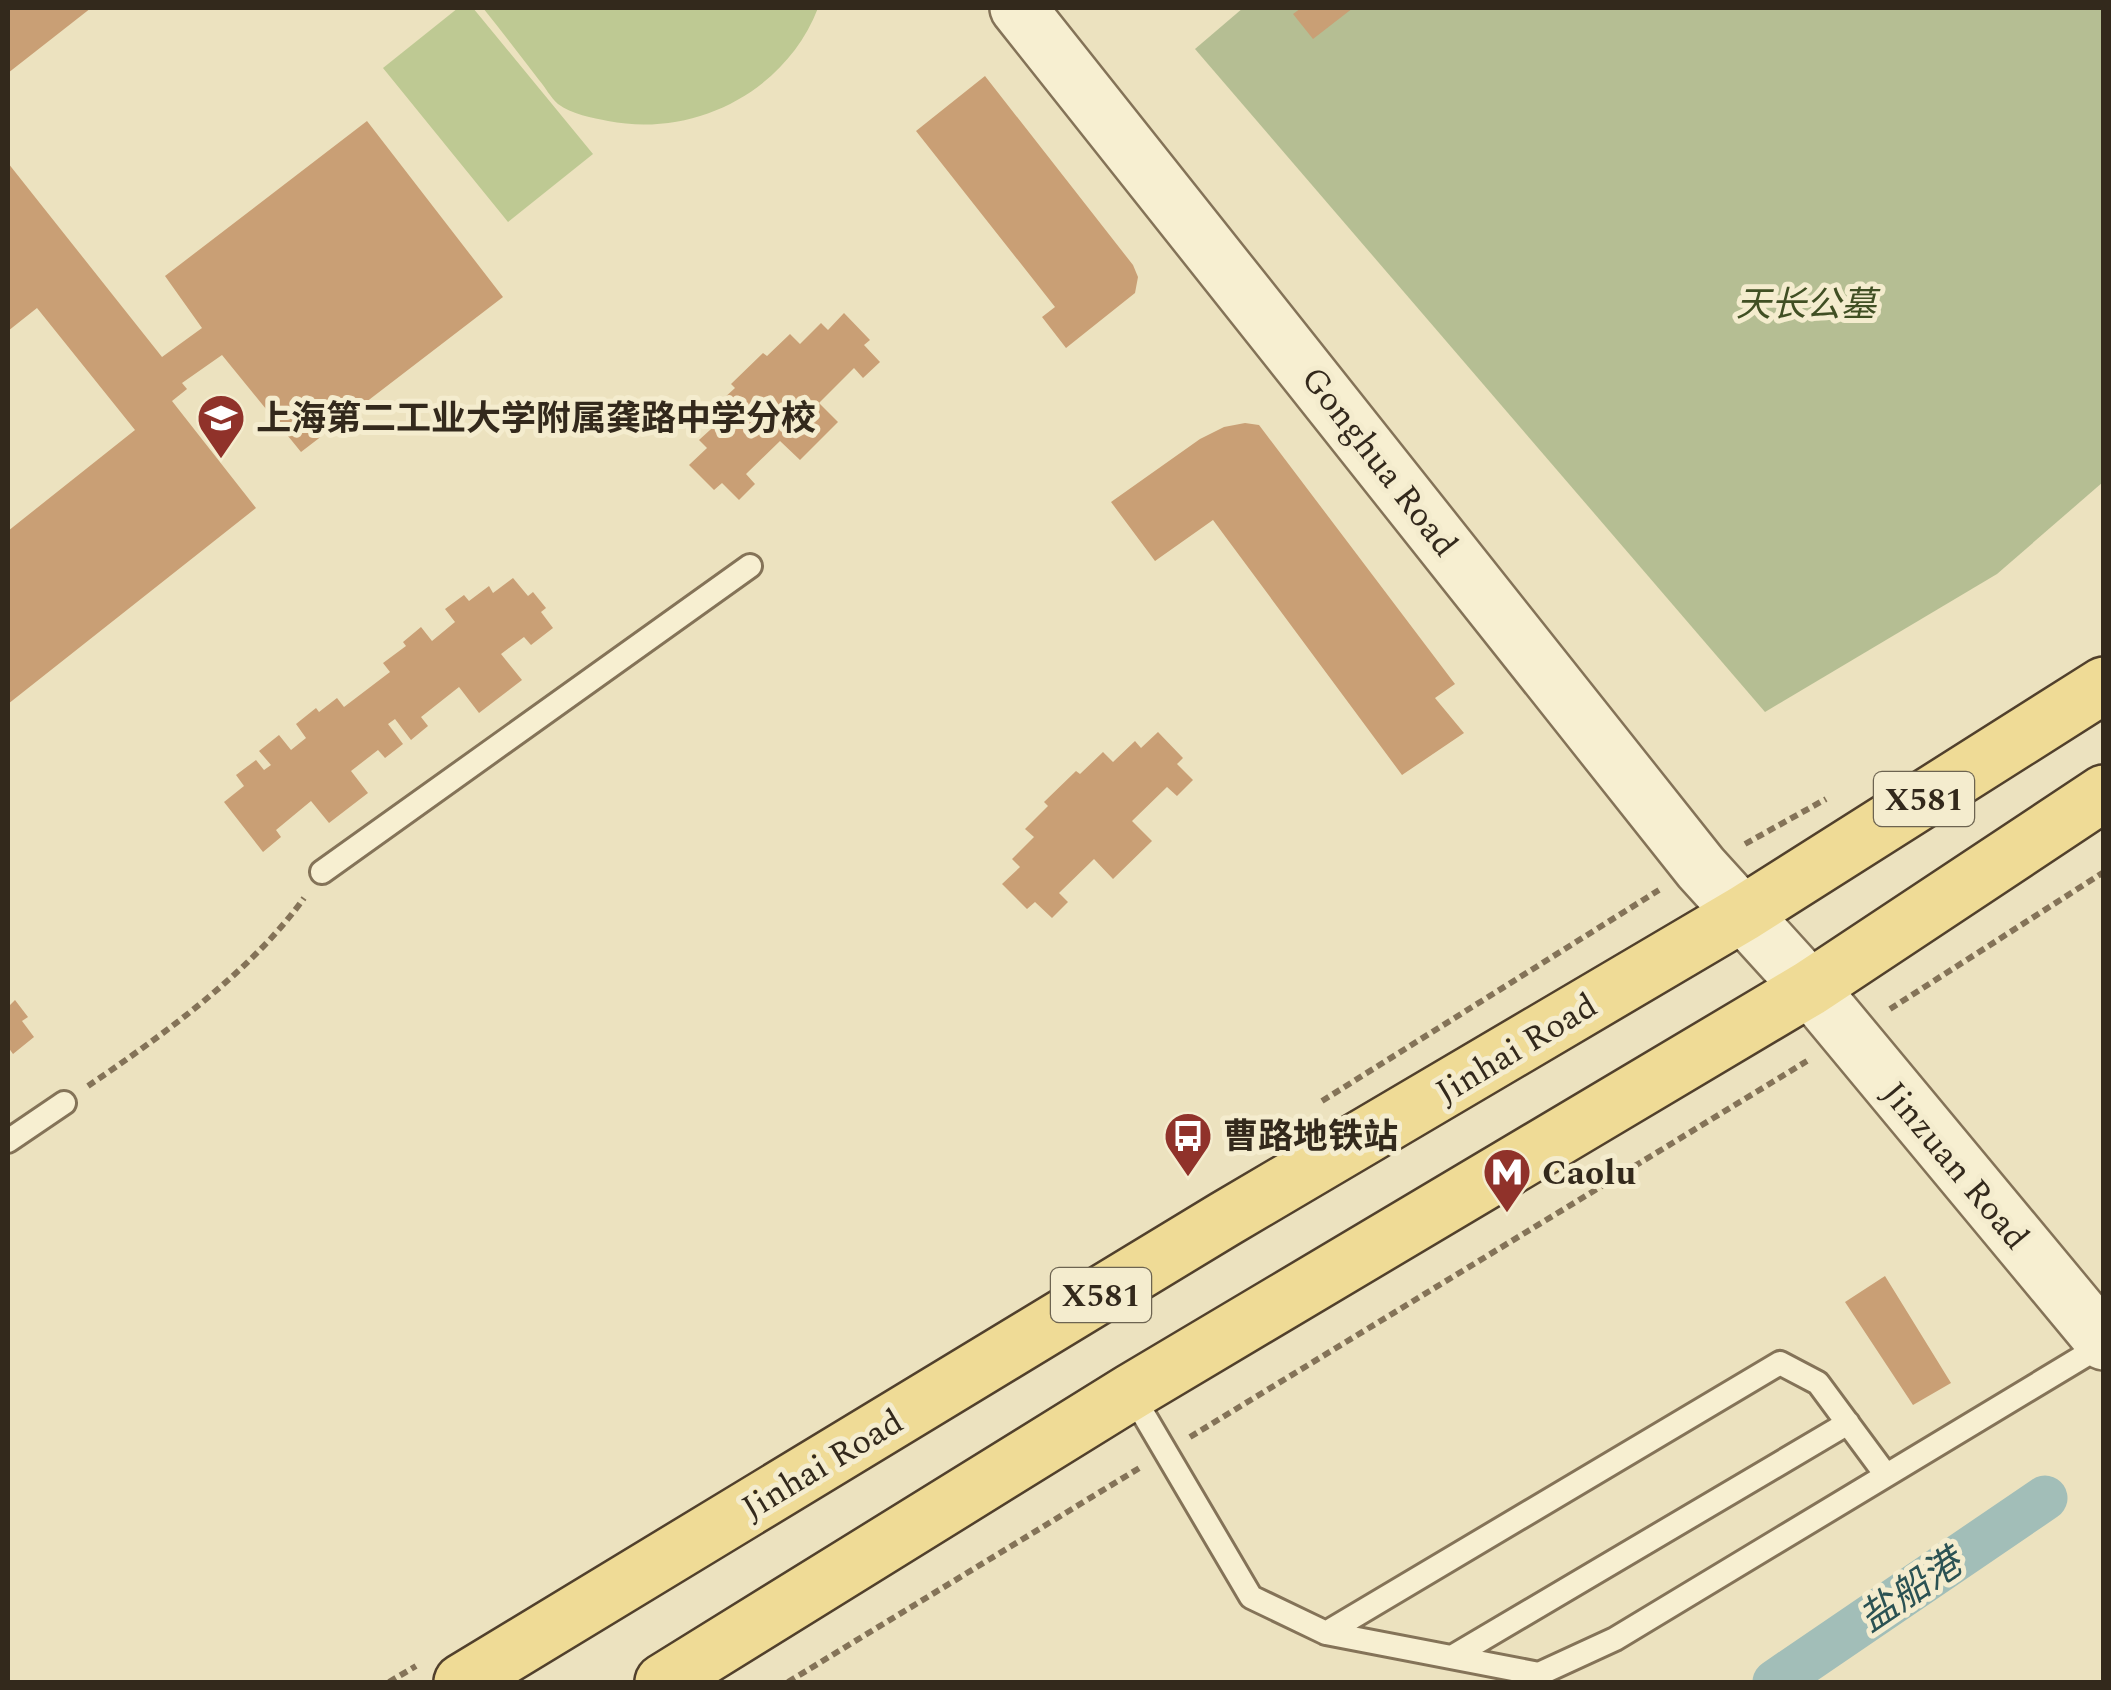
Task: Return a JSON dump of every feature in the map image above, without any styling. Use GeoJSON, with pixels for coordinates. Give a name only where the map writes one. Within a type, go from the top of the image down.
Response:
{"type":"FeatureCollection","features":[{"type":"Feature","properties":{"kind":"main road","name":"Jinhai Road"},"geometry":{"type":"LineString","coordinates":[[462,1682],[1226,1220],[1744,913],[2104,685]]}},
{"type":"Feature","properties":{"kind":"main road","name":"X581"},"geometry":{"type":"LineString","coordinates":[[662,1682],[1130,1392],[1810,988],[2104,793]]}},
{"type":"Feature","properties":{"kind":"street","name":"Gonghua Road"},"geometry":{"type":"LineString","coordinates":[[1018,8],[1701,868],[1810,988]]}},
{"type":"Feature","properties":{"kind":"street","name":"Jinzuan Road"},"geometry":{"type":"LineString","coordinates":[[1810,988],[2104,1343]]}},
{"type":"Feature","properties":{"kind":"lane"},"geometry":{"type":"LineString","coordinates":[[322,872],[750,566]]}},
{"type":"Feature","properties":{"kind":"lane"},"geometry":{"type":"LineString","coordinates":[[8,1141],[64,1102]]}},
{"type":"Feature","properties":{"kind":"lane"},"geometry":{"type":"LineString","coordinates":[[1130,1392],[1251,1597],[1326,1633],[1539,1674],[1615,1639],[2104,1343]]}},
{"type":"Feature","properties":{"kind":"lane"},"geometry":{"type":"LineString","coordinates":[[1326,1633],[1780,1363],[1818,1382],[1886,1475]]}},
{"type":"Feature","properties":{"kind":"lane"},"geometry":{"type":"LineString","coordinates":[[1452,1657],[1848,1423]]}},
{"type":"Feature","properties":{"kind":"path"},"geometry":{"type":"LineString","coordinates":[[64,1102],[137,1053],[208,996],[285,923],[322,872]]}},
{"type":"Feature","properties":{"kind":"path"},"geometry":{"type":"LineString","coordinates":[[788,1682],[1849,1035],[2104,872]]}},
{"type":"Feature","properties":{"kind":"green space"},"geometry":{"type":"Polygon","coordinates":[[[458,8],[473,8],[593,154],[508,222],[383,68],[458,8]]]}},
{"type":"Feature","properties":{"kind":"green space"},"geometry":{"type":"Polygon","coordinates":[[[483,8],[818,8],[784,63],[760,85],[704,115],[641,124],[589,117],[558,104],[483,8]]]}},
{"type":"Feature","properties":{"kind":"green space","name":"天长公墓"},"geometry":{"type":"Polygon","coordinates":[[[1243,8],[2103,8],[2103,482],[1997,574],[1765,712],[1195,49],[1243,8]]]}},
{"type":"Feature","properties":{"kind":"building"},"geometry":{"type":"Polygon","coordinates":[[[8,8],[91,8],[8,73],[8,8]]]}},
{"type":"Feature","properties":{"kind":"building"},"geometry":{"type":"Polygon","coordinates":[[[1301,8],[1353,8],[1313,39],[1293,14],[1301,8]]]}},
{"type":"Feature","properties":{"kind":"building"},"geometry":{"type":"Polygon","coordinates":[[[985,76],[1133,265],[1138,277],[1135,293],[1066,348],[1042,317],[1055,307],[916,131],[985,76]]]}},
{"type":"Feature","properties":{"kind":"building"},"geometry":{"type":"Polygon","coordinates":[[[367,121],[503,297],[301,452],[222,355],[182,383],[187,389],[172,401],[256,508],[8,704],[8,531],[135,430],[37,308],[8,331],[8,163],[162,357],[202,328],[165,276],[367,121]]]}},
{"type":"Feature","properties":{"kind":"building"},"geometry":{"type":"Polygon","coordinates":[[[844,313],[870,340],[864,345],[880,362],[863,378],[854,368],[819,403],[838,422],[800,460],[780,441],[746,474],[755,484],[739,500],[722,483],[714,490],[689,465],[707,448],[699,440],[721,420],[711,410],[763,353],[767,356],[790,334],[800,344],[821,323],[828,330],[844,313]]]}},
{"type":"Feature","properties":{"kind":"building"},"geometry":{"type":"Polygon","coordinates":[[[1259,425],[1455,684],[1435,698],[1464,733],[1402,775],[1213,520],[1155,561],[1111,502],[1200,439],[1224,427],[1259,425]]]}},
{"type":"Feature","properties":{"kind":"building"},"geometry":{"type":"Polygon","coordinates":[[[513,578],[528,596],[533,592],[546,608],[541,612],[553,628],[531,645],[524,637],[501,654],[522,680],[479,713],[459,687],[421,717],[428,726],[411,740],[395,719],[388,724],[403,744],[385,758],[378,750],[351,771],[368,793],[329,823],[311,801],[276,830],[281,837],[263,852],[224,802],[244,786],[236,775],[256,760],[264,770],[271,765],[259,751],[279,735],[291,750],[306,738],[296,724],[316,708],[319,712],[337,698],[344,707],[390,672],[383,663],[406,646],[403,642],[421,627],[432,641],[455,622],[445,609],[464,595],[469,601],[489,586],[493,593],[513,578]]]}},
{"type":"Feature","properties":{"kind":"building"},"geometry":{"type":"Polygon","coordinates":[[[1158,732],[1183,758],[1177,764],[1193,780],[1177,796],[1167,787],[1132,821],[1152,841],[1113,879],[1094,859],[1059,893],[1068,902],[1052,918],[1035,902],[1027,909],[1002,884],[1020,867],[1012,859],[1034,837],[1025,829],[1048,806],[1044,802],[1103,752],[1113,762],[1135,741],[1141,748],[1158,732]]]}},
{"type":"Feature","properties":{"kind":"building"},"geometry":{"type":"Polygon","coordinates":[[[15,1000],[28,1017],[22,1021],[34,1037],[13,1054],[8,1047],[8,1007],[15,1000]]]}},
{"type":"Feature","properties":{"kind":"building"},"geometry":{"type":"Polygon","coordinates":[[[1885,1276],[1951,1383],[1913,1405],[1845,1302],[1885,1276]]]}},
{"type":"Feature","properties":{"kind":"waterway","name":"盐船港"},"geometry":{"type":"LineString","coordinates":[[1775,1682],[2045,1498]]}},
{"type":"Feature","properties":{"kind":"place","name":"上海第二工业大学附属龚路中学分校"},"geometry":{"type":"Point","coordinates":[221,460]}},
{"type":"Feature","properties":{"kind":"place","name":"曹路地铁站"},"geometry":{"type":"Point","coordinates":[1188,1178]}},
{"type":"Feature","properties":{"kind":"place","name":"Caolu"},"geometry":{"type":"Point","coordinates":[1507,1214]}}]}
